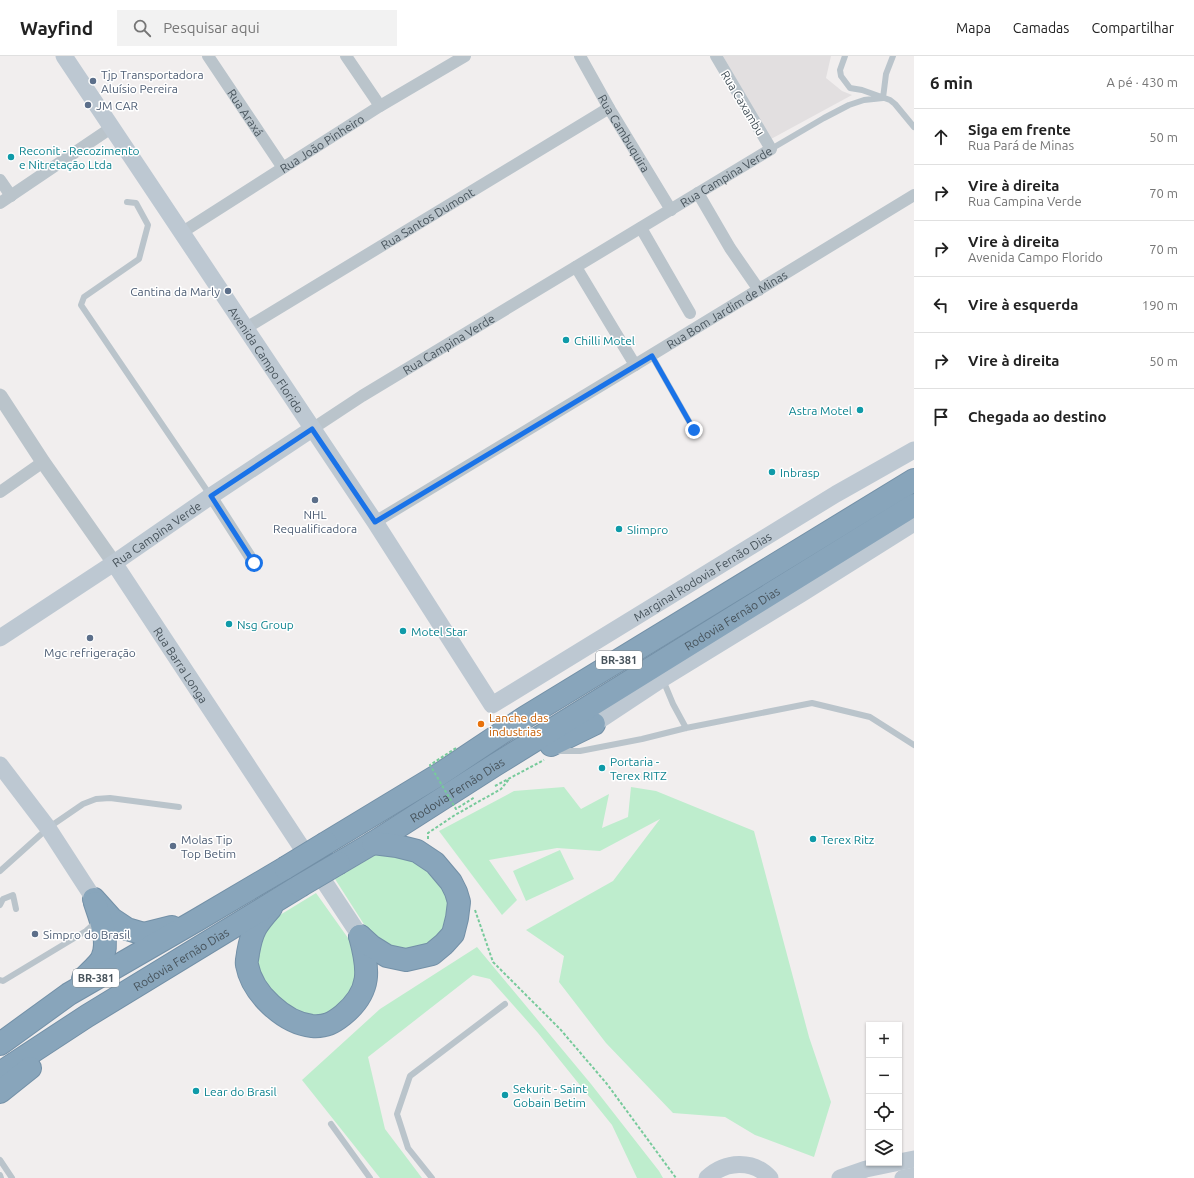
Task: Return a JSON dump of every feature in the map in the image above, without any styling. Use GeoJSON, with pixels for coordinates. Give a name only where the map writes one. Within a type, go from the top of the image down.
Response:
{"type":"FeatureCollection","features":[{"type":"Feature","properties":{"kind":"highway","name":"Rodovia Fernão Dias"},"geometry":{"type":"LineString","coordinates":[[0,1044],[69,994],[285,868],[440,774],[524,718],[914,480]]}},
{"type":"Feature","properties":{"kind":"highway","name":"Rodovia Fernão Dias"},"geometry":{"type":"LineString","coordinates":[[0,1073],[87,1016],[280,898],[372,843],[503,771],[914,505]]}},
{"type":"Feature","properties":{"kind":"highway","name":"BR-381"},"geometry":{"type":"LineString","coordinates":[[503,771],[525,758],[594,724]]}},
{"type":"Feature","properties":{"kind":"highway"},"geometry":{"type":"LineString","coordinates":[[360,936],[387,956],[406,960],[432,954],[453,934],[457,918],[459,902],[456,892],[451,882],[435,862],[417,851],[397,846],[372,843]]}},
{"type":"Feature","properties":{"kind":"highway"},"geometry":{"type":"LineString","coordinates":[[280,898],[256,925],[250,939],[247,964],[255,986],[273,1008],[295,1021],[313,1026],[332,1024],[353,1006],[364,988],[366,972],[365,953],[360,936]]}},
{"type":"Feature","properties":{"kind":"highway"},"geometry":{"type":"LineString","coordinates":[[97,909],[128,929],[144,934],[196,920]]}},
{"type":"Feature","properties":{"kind":"highway"},"geometry":{"type":"LineString","coordinates":[[69,994],[102,958],[105,943],[103,924],[97,909]]}},
{"type":"Feature","properties":{"kind":"highway","name":"BR-381"},"geometry":{"type":"LineString","coordinates":[[0,1092],[46,1055],[87,1016]]}},
{"type":"Feature","properties":{"kind":"main road","name":"Avenida Campo Florido"},"geometry":{"type":"LineString","coordinates":[[64,56],[375,522],[492,706]]}},
{"type":"Feature","properties":{"kind":"main road","name":"Rua Campina Verde"},"geometry":{"type":"LineString","coordinates":[[0,638],[312,429]]}},
{"type":"Feature","properties":{"kind":"main road","name":"Marginal Rodovia Fernão Dias"},"geometry":{"type":"LineString","coordinates":[[492,706],[836,494],[914,450]]}},
{"type":"Feature","properties":{"kind":"main road","name":"Rodovia Fernão Dias"},"geometry":{"type":"LineString","coordinates":[[594,724],[662,679],[914,523]]}},
{"type":"Feature","properties":{"kind":"main road","name":"Rua Barra Longa"},"geometry":{"type":"LineString","coordinates":[[114,563],[360,936]]}},
{"type":"Feature","properties":{"kind":"main road","name":"Rua Campina Verde"},"geometry":{"type":"LineString","coordinates":[[0,633],[29,619]]}},
{"type":"Feature","properties":{"kind":"main road"},"geometry":{"type":"LineString","coordinates":[[0,765],[48,828],[97,909]]}},
{"type":"Feature","properties":{"kind":"main road"},"geometry":{"type":"LineString","coordinates":[[902,1161],[914,1159]]}},
{"type":"Feature","properties":{"kind":"main road"},"geometry":{"type":"LineString","coordinates":[[707,1178],[713,1172],[726,1166],[740,1164],[754,1167],[770,1178]]}},
{"type":"Feature","properties":{"kind":"main road"},"geometry":{"type":"LineString","coordinates":[[840,1178],[866,1169],[880,1166]]}},
{"type":"Feature","properties":{"kind":"main road"},"geometry":{"type":"LineString","coordinates":[[903,1178],[914,1176]]}},
{"type":"Feature","properties":{"kind":"street","name":"Rua Araxá"},"geometry":{"type":"LineString","coordinates":[[208,56],[283,168]]}},
{"type":"Feature","properties":{"kind":"street"},"geometry":{"type":"LineString","coordinates":[[346,56],[380,106]]}},
{"type":"Feature","properties":{"kind":"street","name":"Rua João Pinheiro"},"geometry":{"type":"LineString","coordinates":[[181,233],[380,106],[465,56]]}},
{"type":"Feature","properties":{"kind":"street","name":"Rua Cambuquira"},"geometry":{"type":"LineString","coordinates":[[580,56],[609,108],[671,210]]}},
{"type":"Feature","properties":{"kind":"street","name":"Rua Caxambu"},"geometry":{"type":"LineString","coordinates":[[716,56],[771,149]]}},
{"type":"Feature","properties":{"kind":"street","name":"Rua Santos Dumont"},"geometry":{"type":"LineString","coordinates":[[246,328],[609,108]]}},
{"type":"Feature","properties":{"kind":"street"},"geometry":{"type":"LineString","coordinates":[[0,203],[111,128]]}},
{"type":"Feature","properties":{"kind":"street","name":"Rua Campina Verde"},"geometry":{"type":"LineString","coordinates":[[312,429],[362,396],[771,149]]}},
{"type":"Feature","properties":{"kind":"street"},"geometry":{"type":"LineString","coordinates":[[0,180],[11,196]]}},
{"type":"Feature","properties":{"kind":"street"},"geometry":{"type":"LineString","coordinates":[[698,193],[730,248],[759,290]]}},
{"type":"Feature","properties":{"kind":"street","name":"Rua Bom Jardim de Minas"},"geometry":{"type":"LineString","coordinates":[[375,522],[652,356],[914,195]]}},
{"type":"Feature","properties":{"kind":"street"},"geometry":{"type":"LineString","coordinates":[[641,228],[690,313]]}},
{"type":"Feature","properties":{"kind":"street"},"geometry":{"type":"LineString","coordinates":[[576,267],[635,365]]}},
{"type":"Feature","properties":{"kind":"street","name":"Rua Barra Longa"},"geometry":{"type":"LineString","coordinates":[[0,396],[43,462],[114,563]]}},
{"type":"Feature","properties":{"kind":"street"},"geometry":{"type":"LineString","coordinates":[[0,492],[43,462]]}},
{"type":"Feature","properties":{"kind":"street"},"geometry":{"type":"LineString","coordinates":[[211,496],[254,563]]}},
{"type":"Feature","properties":{"kind":"lane"},"geometry":{"type":"LineString","coordinates":[[844,56],[840,76],[850,88],[862,90],[890,100],[914,127]]}},
{"type":"Feature","properties":{"kind":"lane"},"geometry":{"type":"LineString","coordinates":[[883,98],[886,74],[892,56]]}},
{"type":"Feature","properties":{"kind":"lane","name":"Rua Campina Verde"},"geometry":{"type":"LineString","coordinates":[[771,149],[849,105],[864,100],[883,98]]}},
{"type":"Feature","properties":{"kind":"lane"},"geometry":{"type":"LineString","coordinates":[[127,202],[136,203],[148,225],[139,259],[84,297],[81,305],[211,496]]}},
{"type":"Feature","properties":{"kind":"lane"},"geometry":{"type":"LineString","coordinates":[[652,356],[694,430]]}},
{"type":"Feature","properties":{"kind":"lane"},"geometry":{"type":"LineString","coordinates":[[662,679],[686,728]]}},
{"type":"Feature","properties":{"kind":"lane"},"geometry":{"type":"LineString","coordinates":[[544,749],[580,751],[812,703],[870,717],[914,744]]}},
{"type":"Feature","properties":{"kind":"lane"},"geometry":{"type":"LineString","coordinates":[[0,871],[48,828],[83,804],[96,799],[110,798],[178,807]]}},
{"type":"Feature","properties":{"kind":"lane"},"geometry":{"type":"LineString","coordinates":[[0,905],[4,899],[13,895],[16,909]]}},
{"type":"Feature","properties":{"kind":"lane"},"geometry":{"type":"LineString","coordinates":[[0,980],[3,981],[86,931],[97,909]]}},
{"type":"Feature","properties":{"kind":"lane"},"geometry":{"type":"LineString","coordinates":[[432,1178],[408,1148],[397,1114],[410,1076],[505,1004]]}},
{"type":"Feature","properties":{"kind":"lane"},"geometry":{"type":"LineString","coordinates":[[331,1124],[370,1178]]}},
{"type":"Feature","properties":{"kind":"lane"},"geometry":{"type":"LineString","coordinates":[[0,1160],[12,1178]]}},
{"type":"Feature","properties":{"kind":"path"},"geometry":{"type":"LineString","coordinates":[[456,748],[430,765],[456,809],[475,797]]}},
{"type":"Feature","properties":{"kind":"path"},"geometry":{"type":"LineString","coordinates":[[428,845],[428,833],[455,815],[501,789],[503,771]]}},
{"type":"Feature","properties":{"kind":"path"},"geometry":{"type":"LineString","coordinates":[[475,910],[493,962],[560,1029],[607,1084],[676,1178]]}},
{"type":"Feature","properties":{"kind":"shaded area"},"geometry":{"type":"Polygon","coordinates":[[[723,56],[831,56],[826,78],[842,91],[852,95],[771,139],[723,56]]]}},
{"type":"Feature","properties":{"kind":"green space"},"geometry":{"type":"Polygon","coordinates":[[[564,787],[581,809],[609,794],[602,828],[628,817],[631,787],[656,791],[754,831],[809,1037],[831,1102],[814,1157],[755,1135],[725,1117],[673,1113],[606,1043],[559,982],[564,956],[526,930],[613,881],[660,819],[600,851],[557,848],[489,860],[517,900],[502,915],[439,831],[514,791],[564,787]]]}},
{"type":"Feature","properties":{"kind":"green space"},"geometry":{"type":"Polygon","coordinates":[[[560,850],[574,879],[526,901],[513,871],[560,850]]]}},
{"type":"Feature","properties":{"kind":"green space"},"geometry":{"type":"Polygon","coordinates":[[[382,851],[408,853],[435,872],[452,895],[450,922],[433,946],[409,953],[384,947],[367,929],[335,879],[382,851]]]}},
{"type":"Feature","properties":{"kind":"green space"},"geometry":{"type":"Polygon","coordinates":[[[316,893],[353,945],[361,966],[352,1001],[326,1017],[303,1015],[284,1008],[260,983],[254,948],[262,926],[316,893]]]}},
{"type":"Feature","properties":{"kind":"green space"},"geometry":{"type":"Polygon","coordinates":[[[477,947],[591,1084],[663,1178],[637,1178],[612,1125],[538,1033],[490,979],[473,975],[368,1057],[385,1129],[422,1178],[380,1178],[302,1080],[380,1009],[477,947]]]}},
{"type":"Feature","properties":{"kind":"place","name":"Tjp Transportadora Aluísio Pereira"},"geometry":{"type":"Point","coordinates":[93,81]}},
{"type":"Feature","properties":{"kind":"place","name":"JM CAR"},"geometry":{"type":"Point","coordinates":[88,105]}},
{"type":"Feature","properties":{"kind":"place","name":"Reconit - Recozimento e Nitretação Ltda"},"geometry":{"type":"Point","coordinates":[11,157]}},
{"type":"Feature","properties":{"kind":"place","name":"Cantina da Marly"},"geometry":{"type":"Point","coordinates":[228,291]}},
{"type":"Feature","properties":{"kind":"place","name":"Chilli Motel"},"geometry":{"type":"Point","coordinates":[566,340]}},
{"type":"Feature","properties":{"kind":"place","name":"Astra Motel"},"geometry":{"type":"Point","coordinates":[860,410]}},
{"type":"Feature","properties":{"kind":"place","name":"Inbrasp"},"geometry":{"type":"Point","coordinates":[772,472]}},
{"type":"Feature","properties":{"kind":"place","name":"NHL Requalificadora"},"geometry":{"type":"Point","coordinates":[315,500]}},
{"type":"Feature","properties":{"kind":"place","name":"SIimpro"},"geometry":{"type":"Point","coordinates":[619,529]}},
{"type":"Feature","properties":{"kind":"place","name":"Nsg Group"},"geometry":{"type":"Point","coordinates":[229,624]}},
{"type":"Feature","properties":{"kind":"place","name":"Motel Star"},"geometry":{"type":"Point","coordinates":[403,631]}},
{"type":"Feature","properties":{"kind":"place","name":"Mgc refrigeração"},"geometry":{"type":"Point","coordinates":[90,638]}},
{"type":"Feature","properties":{"kind":"place","name":"Lanche das industrias"},"geometry":{"type":"Point","coordinates":[481,724]}},
{"type":"Feature","properties":{"kind":"place","name":"Portaria - Terex RITZ"},"geometry":{"type":"Point","coordinates":[602,768]}},
{"type":"Feature","properties":{"kind":"place","name":"Terex Ritz"},"geometry":{"type":"Point","coordinates":[813,839]}},
{"type":"Feature","properties":{"kind":"place","name":"Molas Tip Top Betim"},"geometry":{"type":"Point","coordinates":[173,846]}},
{"type":"Feature","properties":{"kind":"place","name":"Simpro do Brasil"},"geometry":{"type":"Point","coordinates":[35,934]}},
{"type":"Feature","properties":{"kind":"place","name":"Lear do Brasil"},"geometry":{"type":"Point","coordinates":[196,1091]}},
{"type":"Feature","properties":{"kind":"place","name":"Sekurit - Saint Gobain Betim"},"geometry":{"type":"Point","coordinates":[505,1095]}},
{"type":"Feature","properties":{"kind":"route"},"geometry":{"type":"LineString","coordinates":[[254,563],[211,496],[312,429],[375,522],[652,356],[694,430]]}}]}
